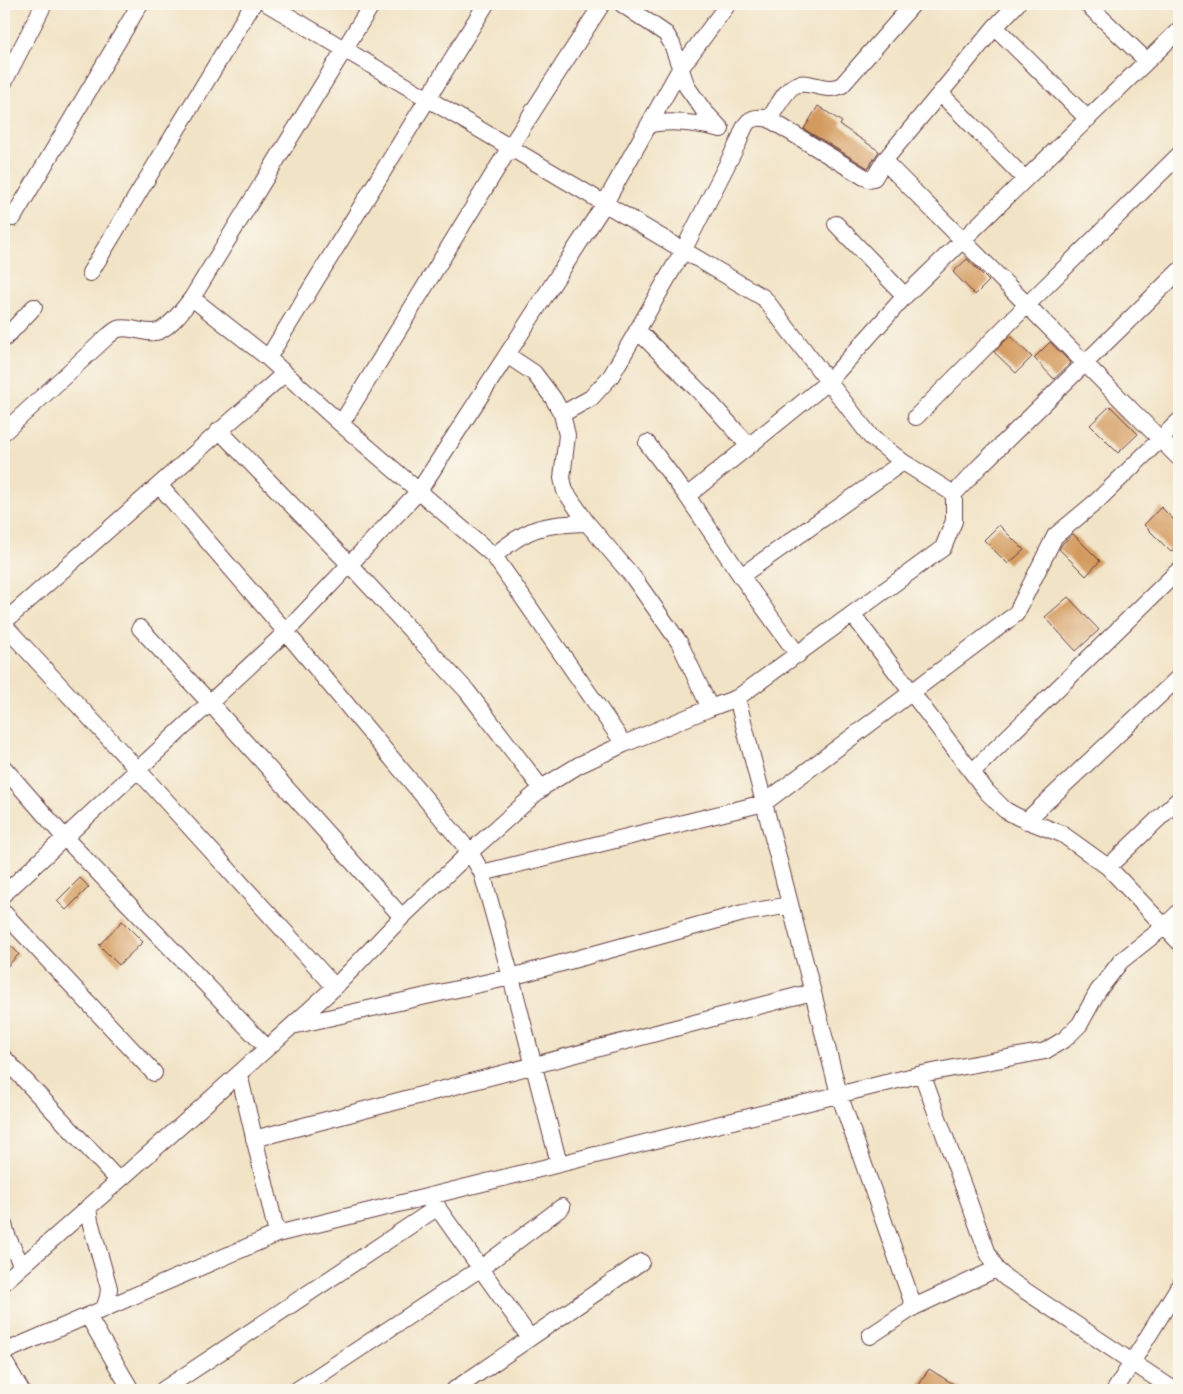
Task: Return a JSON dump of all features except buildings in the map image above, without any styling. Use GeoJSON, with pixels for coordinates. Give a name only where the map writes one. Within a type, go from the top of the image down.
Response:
{"type":"FeatureCollection","features":[{"type":"Feature","properties":{"kind":"street"},"geometry":{"type":"LineString","coordinates":[[4,82],[44,4]]}},
{"type":"Feature","properties":{"kind":"street"},"geometry":{"type":"LineString","coordinates":[[13,218],[140,4]]}},
{"type":"Feature","properties":{"kind":"street"},"geometry":{"type":"LineString","coordinates":[[90,273],[253,4]]}},
{"type":"Feature","properties":{"kind":"street"},"geometry":{"type":"LineString","coordinates":[[268,4],[764,298],[871,437],[903,462],[954,494]]}},
{"type":"Feature","properties":{"kind":"street"},"geometry":{"type":"LineString","coordinates":[[4,432],[108,336],[118,329],[149,332],[160,331],[174,320],[192,298],[372,4]]}},
{"type":"Feature","properties":{"kind":"street"},"geometry":{"type":"LineString","coordinates":[[268,358],[486,4]]}},
{"type":"Feature","properties":{"kind":"street"},"geometry":{"type":"LineString","coordinates":[[341,424],[510,147],[602,4]]}},
{"type":"Feature","properties":{"kind":"street"},"geometry":{"type":"LineString","coordinates":[[622,4],[666,34],[672,44],[687,87],[704,111],[721,129],[740,141]]}},
{"type":"Feature","properties":{"kind":"street"},"geometry":{"type":"LineString","coordinates":[[4,894],[286,632],[420,491],[605,203],[680,69],[728,4]]}},
{"type":"Feature","properties":{"kind":"street"},"geometry":{"type":"LineString","coordinates":[[769,119],[787,92],[795,84],[807,84],[834,89],[842,85],[913,4]]}},
{"type":"Feature","properties":{"kind":"street"},"geometry":{"type":"LineString","coordinates":[[562,414],[591,398],[611,376],[683,251],[740,141],[745,125],[752,119],[760,117],[769,119],[869,179],[874,178],[884,161],[995,27],[1017,4]]}},
{"type":"Feature","properties":{"kind":"street"},"geometry":{"type":"LineString","coordinates":[[1087,4],[1147,61]]}},
{"type":"Feature","properties":{"kind":"street"},"geometry":{"type":"LineString","coordinates":[[995,27],[1088,119]]}},
{"type":"Feature","properties":{"kind":"street"},"geometry":{"type":"LineString","coordinates":[[687,496],[828,382],[906,296],[1179,30]]}},
{"type":"Feature","properties":{"kind":"street"},"geometry":{"type":"LineString","coordinates":[[941,94],[1025,179]]}},
{"type":"Feature","properties":{"kind":"street"},"geometry":{"type":"LineString","coordinates":[[649,124],[665,121],[704,124],[721,129]]}},
{"type":"Feature","properties":{"kind":"street"},"geometry":{"type":"LineString","coordinates":[[916,417],[1179,155]]}},
{"type":"Feature","properties":{"kind":"street"},"geometry":{"type":"LineString","coordinates":[[884,161],[1179,458]]}},
{"type":"Feature","properties":{"kind":"street"},"geometry":{"type":"LineString","coordinates":[[836,224],[906,296]]}},
{"type":"Feature","properties":{"kind":"street"},"geometry":{"type":"LineString","coordinates":[[4,1282],[335,987],[402,917],[470,852],[542,789],[579,765],[624,744],[737,698],[943,548],[954,521],[954,494],[979,467],[1179,271]]}},
{"type":"Feature","properties":{"kind":"street"},"geometry":{"type":"LineString","coordinates":[[192,298],[268,358],[341,424],[494,556],[624,744]]}},
{"type":"Feature","properties":{"kind":"street"},"geometry":{"type":"LineString","coordinates":[[4,339],[34,307]]}},
{"type":"Feature","properties":{"kind":"street"},"geometry":{"type":"LineString","coordinates":[[637,330],[709,401],[749,446]]}},
{"type":"Feature","properties":{"kind":"street"},"geometry":{"type":"LineString","coordinates":[[507,355],[534,373],[553,398],[562,414],[567,435],[562,478],[565,491],[587,523],[633,577],[679,642],[710,708]]}},
{"type":"Feature","properties":{"kind":"street"},"geometry":{"type":"LineString","coordinates":[[285,373],[4,623],[335,987]]}},
{"type":"Feature","properties":{"kind":"street"},"geometry":{"type":"LineString","coordinates":[[482,873],[764,803],[1016,614],[1055,536],[1097,501],[1179,421]]}},
{"type":"Feature","properties":{"kind":"street"},"geometry":{"type":"LineString","coordinates":[[219,430],[350,565],[467,691],[542,789]]}},
{"type":"Feature","properties":{"kind":"street"},"geometry":{"type":"LineString","coordinates":[[647,443],[687,496],[798,655]]}},
{"type":"Feature","properties":{"kind":"street"},"geometry":{"type":"LineString","coordinates":[[742,576],[903,462]]}},
{"type":"Feature","properties":{"kind":"street"},"geometry":{"type":"LineString","coordinates":[[159,485],[286,632],[470,852],[482,873],[511,976],[559,1164]]}},
{"type":"Feature","properties":{"kind":"street"},"geometry":{"type":"LineString","coordinates":[[494,556],[513,540],[540,527],[561,523],[587,523]]}},
{"type":"Feature","properties":{"kind":"street"},"geometry":{"type":"LineString","coordinates":[[972,772],[1178,573]]}},
{"type":"Feature","properties":{"kind":"street"},"geometry":{"type":"LineString","coordinates":[[853,615],[987,792],[1005,810],[1026,821],[1062,834],[1108,867],[1179,942]]}},
{"type":"Feature","properties":{"kind":"street"},"geometry":{"type":"LineString","coordinates":[[140,628],[402,917]]}},
{"type":"Feature","properties":{"kind":"street"},"geometry":{"type":"LineString","coordinates":[[1026,821],[1179,677]]}},
{"type":"Feature","properties":{"kind":"street"},"geometry":{"type":"LineString","coordinates":[[737,698],[839,1094],[914,1308]]}},
{"type":"Feature","properties":{"kind":"street"},"geometry":{"type":"LineString","coordinates":[[4,768],[65,838],[268,1048]]}},
{"type":"Feature","properties":{"kind":"street"},"geometry":{"type":"LineString","coordinates":[[1108,867],[1179,799]]}},
{"type":"Feature","properties":{"kind":"street"},"geometry":{"type":"LineString","coordinates":[[291,1027],[511,976],[743,913],[790,905]]}},
{"type":"Feature","properties":{"kind":"street"},"geometry":{"type":"LineString","coordinates":[[4,1352],[277,1234],[434,1202],[559,1164],[922,1074],[1046,1051],[1066,1039],[1080,1024],[1110,973],[1121,961],[1164,927],[1179,912]]}},
{"type":"Feature","properties":{"kind":"street"},"geometry":{"type":"LineString","coordinates":[[4,913],[154,1073]]}},
{"type":"Feature","properties":{"kind":"street"},"geometry":{"type":"LineString","coordinates":[[254,1139],[812,992]]}},
{"type":"Feature","properties":{"kind":"street"},"geometry":{"type":"LineString","coordinates":[[4,1058],[118,1180]]}},
{"type":"Feature","properties":{"kind":"street"},"geometry":{"type":"LineString","coordinates":[[239,1074],[277,1234]]}},
{"type":"Feature","properties":{"kind":"street"},"geometry":{"type":"LineString","coordinates":[[922,1074],[996,1270],[1014,1284],[1174,1390]]}},
{"type":"Feature","properties":{"kind":"street"},"geometry":{"type":"LineString","coordinates":[[434,1202],[530,1338]]}},
{"type":"Feature","properties":{"kind":"street"},"geometry":{"type":"LineString","coordinates":[[163,1390],[434,1202]]}},
{"type":"Feature","properties":{"kind":"street"},"geometry":{"type":"LineString","coordinates":[[88,1207],[109,1288],[104,1309]]}},
{"type":"Feature","properties":{"kind":"street"},"geometry":{"type":"LineString","coordinates":[[297,1390],[481,1268],[562,1207]]}},
{"type":"Feature","properties":{"kind":"street"},"geometry":{"type":"LineString","coordinates":[[4,1225],[8,1238],[22,1266]]}},
{"type":"Feature","properties":{"kind":"street"},"geometry":{"type":"LineString","coordinates":[[454,1390],[641,1262]]}},
{"type":"Feature","properties":{"kind":"street"},"geometry":{"type":"LineString","coordinates":[[870,1336],[914,1308],[996,1270]]}},
{"type":"Feature","properties":{"kind":"street"},"geometry":{"type":"LineString","coordinates":[[1115,1390],[1134,1363],[1179,1286]]}},
{"type":"Feature","properties":{"kind":"street"},"geometry":{"type":"LineString","coordinates":[[88,1316],[131,1390]]}},
{"type":"Feature","properties":{"kind":"street"},"geometry":{"type":"LineString","coordinates":[[4,1361],[21,1390]]}}]}
